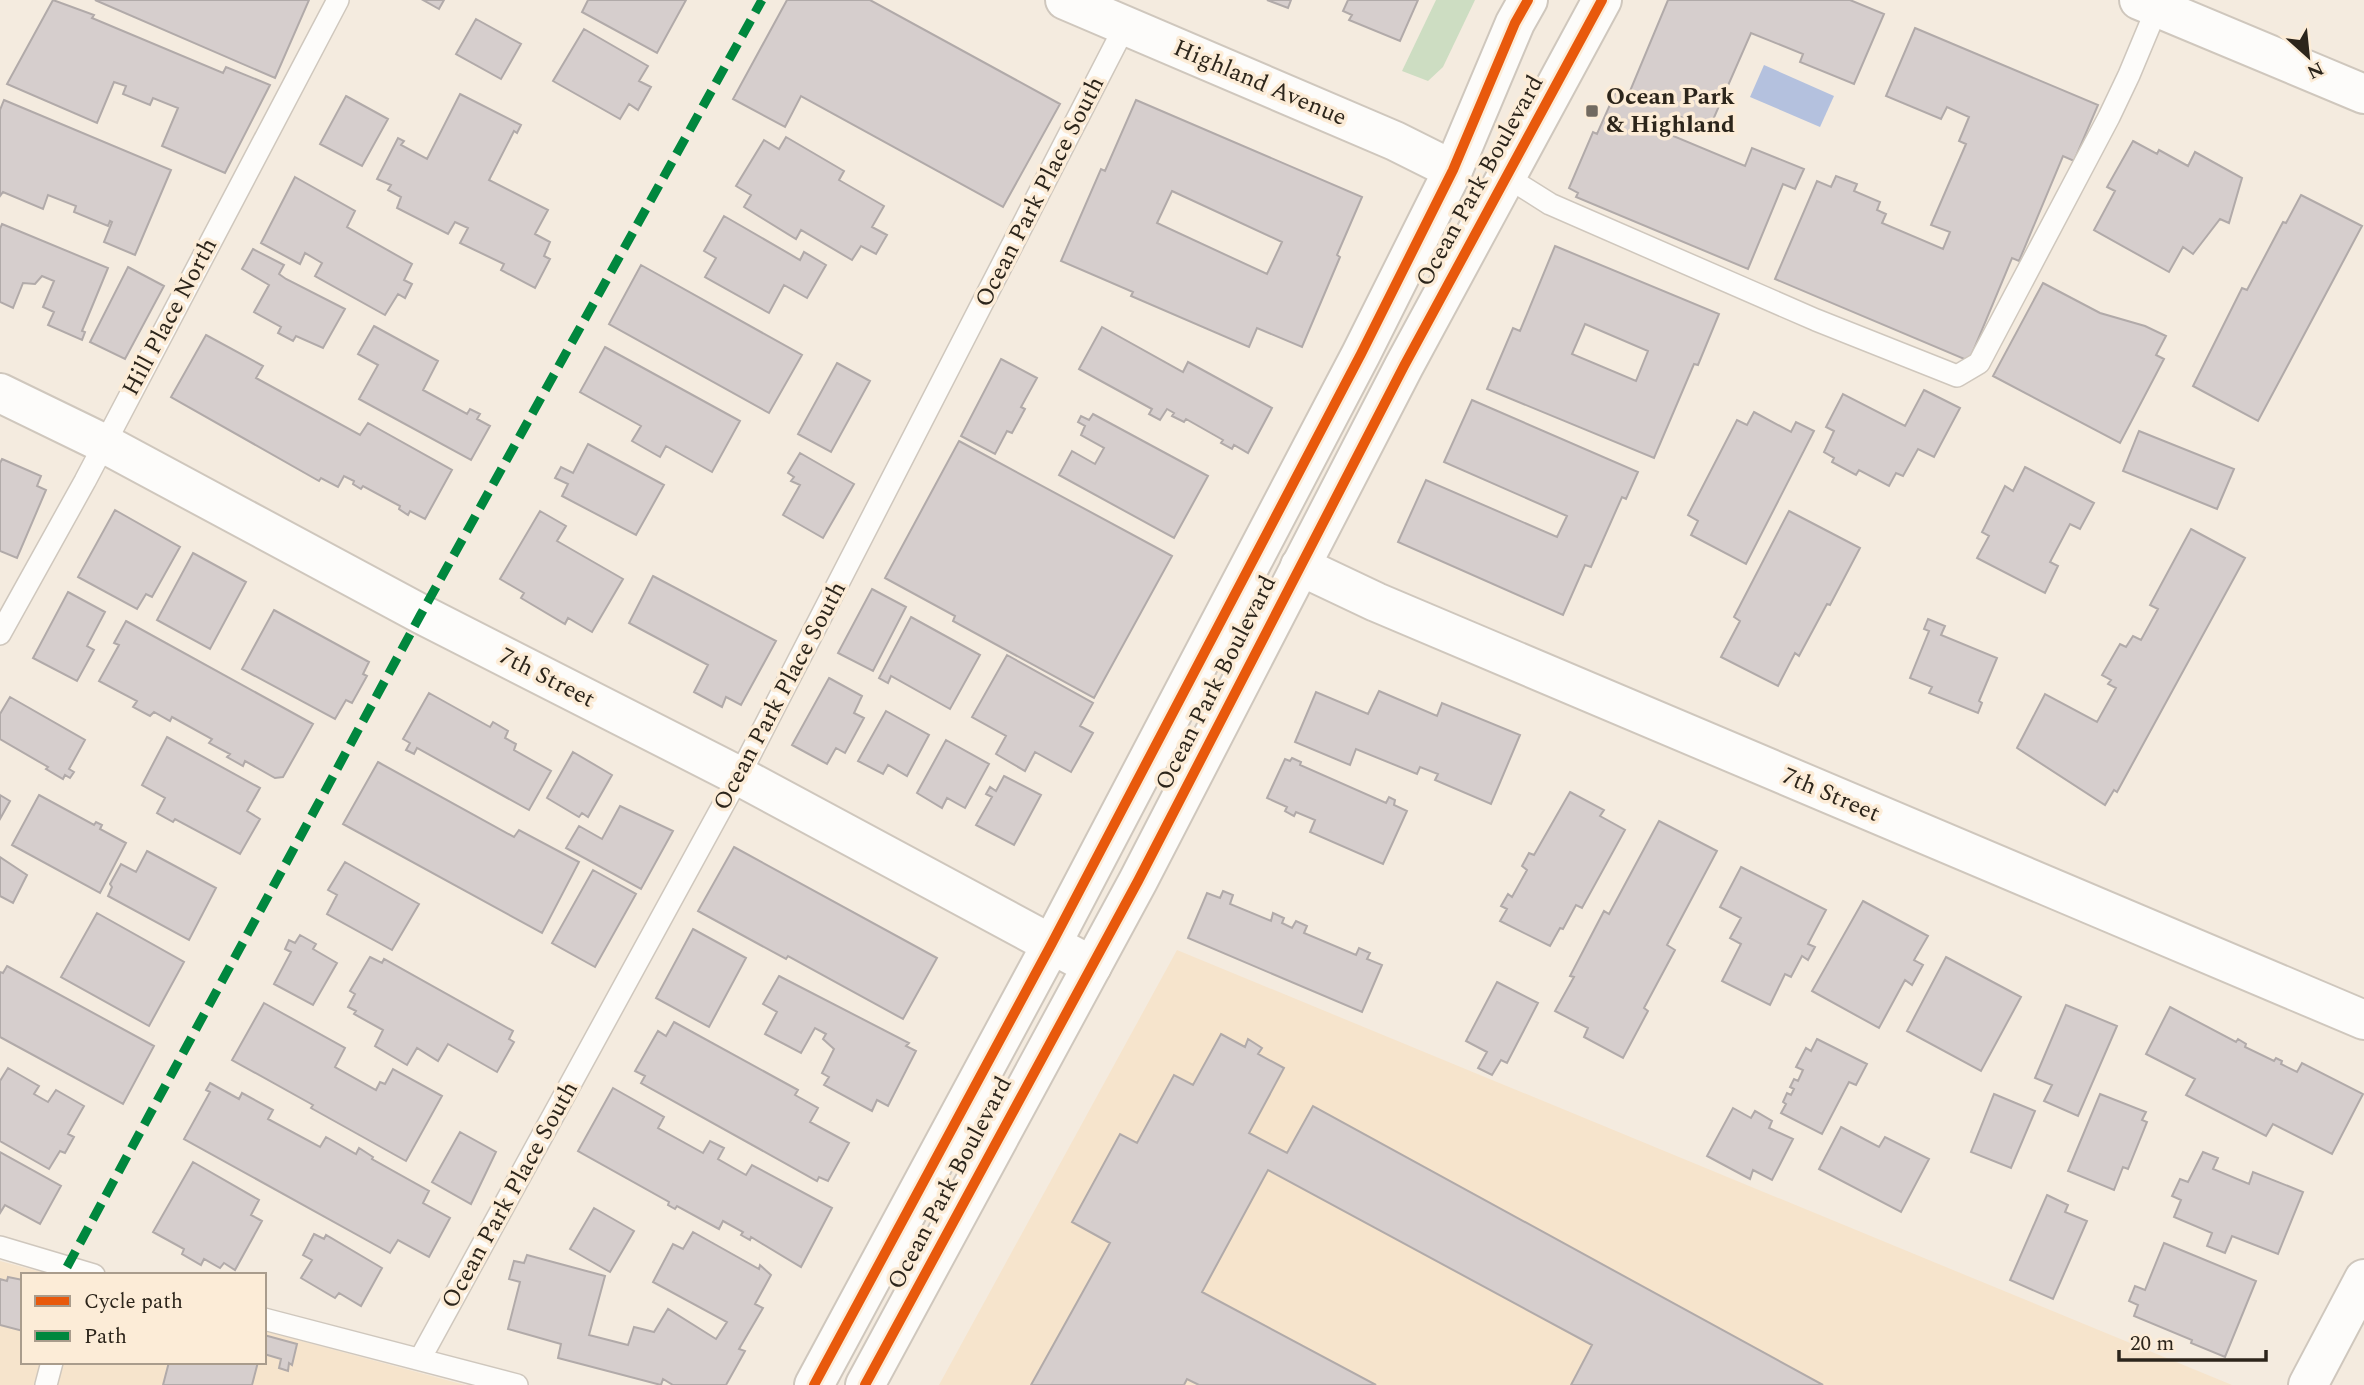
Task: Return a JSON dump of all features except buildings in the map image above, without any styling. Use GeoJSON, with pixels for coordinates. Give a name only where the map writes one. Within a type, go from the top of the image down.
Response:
{"type":"FeatureCollection","features":[{"type":"Feature","properties":{"kind":"street","name":"Highland Avenue"},"geometry":{"type":"LineString","coordinates":[[1065,0],[1395,141],[1453,170]]}},
{"type":"Feature","properties":{"kind":"street","name":"Ocean Park Boulevard"},"geometry":{"type":"LineString","coordinates":[[814,1385],[1051,945],[1361,354],[1453,170],[1515,23],[1528,0]]}},
{"type":"Feature","properties":{"kind":"street","name":"Ocean Park Boulevard"},"geometry":{"type":"LineString","coordinates":[[865,1385],[1092,966],[1404,366],[1602,0]]}},
{"type":"Feature","properties":{"kind":"street"},"geometry":{"type":"LineString","coordinates":[[2148,4],[2364,94]]}},
{"type":"Feature","properties":{"kind":"street"},"geometry":{"type":"LineString","coordinates":[[1404,366],[1413,317],[1470,203],[1466,183],[1453,170]]}},
{"type":"Feature","properties":{"kind":"street"},"geometry":{"type":"LineString","coordinates":[[1300,566],[1287,556],[1289,537],[1296,517],[1344,431],[1361,354]]}},
{"type":"Feature","properties":{"kind":"street","name":"7th Street"},"geometry":{"type":"LineString","coordinates":[[0,393],[103,443],[421,614],[739,776],[1092,966]]}},
{"type":"Feature","properties":{"kind":"street","name":"7th Street"},"geometry":{"type":"LineString","coordinates":[[1300,566],[1376,602],[2364,1020]]}},
{"type":"Feature","properties":{"kind":"street"},"geometry":{"type":"LineString","coordinates":[[2308,1385],[2364,1279]]}},
{"type":"Feature","properties":{"kind":"lane","name":"Hill Place North"},"geometry":{"type":"LineString","coordinates":[[0,634],[85,481],[338,0]]}},
{"type":"Feature","properties":{"kind":"lane"},"geometry":{"type":"LineString","coordinates":[[1507,177],[1550,204],[1816,320],[1957,376],[1979,363],[2109,117],[2129,75],[2148,4]]}},
{"type":"Feature","properties":{"kind":"lane","name":"Ocean Park Place South"},"geometry":{"type":"LineString","coordinates":[[420,1359],[739,776],[1125,26]]}},
{"type":"Feature","properties":{"kind":"lane"},"geometry":{"type":"LineString","coordinates":[[0,1247],[81,1273]]}},
{"type":"Feature","properties":{"kind":"lane"},"geometry":{"type":"LineString","coordinates":[[266,1320],[517,1385]]}},
{"type":"Feature","properties":{"kind":"lane"},"geometry":{"type":"LineString","coordinates":[[46,1385],[51,1364]]}},
{"type":"Feature","properties":{"kind":"shaded area"},"geometry":{"type":"Polygon","coordinates":[[[1177,950],[2232,1385],[939,1385],[1177,950]]]}},
{"type":"Feature","properties":{"kind":"shaded area"},"geometry":{"type":"Polygon","coordinates":[[[0,1261],[45,1273],[21,1273],[21,1364],[266,1364],[266,1332],[465,1385],[0,1385],[0,1261]]]}},
{"type":"Feature","properties":{"kind":"green space"},"geometry":{"type":"Polygon","coordinates":[[[1436,0],[1475,0],[1443,67],[1428,81],[1402,71],[1436,0]]]}},
{"type":"Feature","properties":{"kind":"water"},"geometry":{"type":"Polygon","coordinates":[[[1764,65],[1834,96],[1820,127],[1750,97],[1764,65]]]}},
{"type":"Feature","properties":{"kind":"marked path"},"geometry":{"type":"LineString","coordinates":[[67,1267],[421,614],[762,0]]}},
{"type":"Feature","properties":{"kind":"cycle path"},"geometry":{"type":"LineString","coordinates":[[814,1385],[1051,945],[1361,354],[1453,170],[1515,23],[1528,0]]}},
{"type":"Feature","properties":{"kind":"cycle path"},"geometry":{"type":"LineString","coordinates":[[865,1385],[1138,881],[1404,366],[1602,0]]}},
{"type":"Feature","properties":{"kind":"place","name":"Ocean Park & Highland"},"geometry":{"type":"Point","coordinates":[1592,111]}}]}
